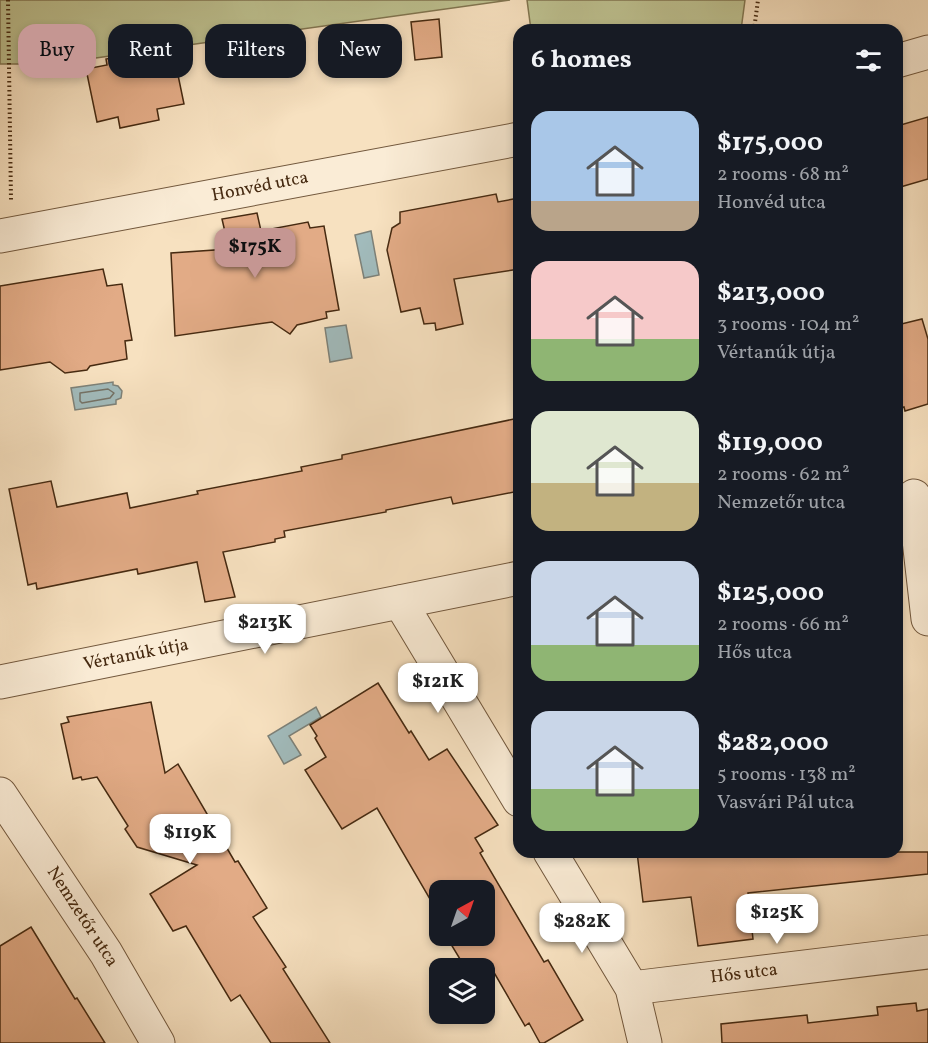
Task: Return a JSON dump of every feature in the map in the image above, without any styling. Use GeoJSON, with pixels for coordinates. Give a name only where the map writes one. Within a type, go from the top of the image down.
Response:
{"type":"FeatureCollection","features":[{"type":"Feature","properties":{"kind":"street"},"geometry":{"type":"LineString","coordinates":[[903,59],[928,52]]}},
{"type":"Feature","properties":{"kind":"street","name":"Honvéd utca"},"geometry":{"type":"LineString","coordinates":[[6,235],[513,140]]}},
{"type":"Feature","properties":{"kind":"street"},"geometry":{"type":"LineString","coordinates":[[913,496],[928,619]]}},
{"type":"Feature","properties":{"kind":"street","name":"Vértanúk útja"},"geometry":{"type":"LineString","coordinates":[[0,682],[513,579]]}},
{"type":"Feature","properties":{"kind":"street"},"geometry":{"type":"LineString","coordinates":[[400,602],[513,790]]}},
{"type":"Feature","properties":{"kind":"street","name":"Nemzetőr utca"},"geometry":{"type":"LineString","coordinates":[[0,794],[106,953],[158,1043]]}},
{"type":"Feature","properties":{"kind":"street"},"geometry":{"type":"LineString","coordinates":[[554,858],[632,988],[645,1043]]}},
{"type":"Feature","properties":{"kind":"street","name":"Hős utca"},"geometry":{"type":"LineString","coordinates":[[632,988],[928,952]]}},
{"type":"Feature","properties":{"kind":"path"},"geometry":{"type":"LineString","coordinates":[[6,235],[8,0]]}},
{"type":"Feature","properties":{"kind":"path"},"geometry":{"type":"LineString","coordinates":[[755,24],[758,0]]}},
{"type":"Feature","properties":{"kind":"green space"},"geometry":{"type":"Polygon","coordinates":[[[0,0],[510,0],[339,24],[318,24],[318,27],[306,29],[306,24],[205,24],[205,43],[193,44],[193,24],[108,24],[108,56],[96,58],[96,24],[18,24],[18,64],[0,64],[0,0]]]}},
{"type":"Feature","properties":{"kind":"green space"},"geometry":{"type":"Polygon","coordinates":[[[527,0],[745,0],[742,24],[530,24],[527,0]]]}},
{"type":"Feature","properties":{"kind":"water"},"geometry":{"type":"Polygon","coordinates":[[[371,231],[379,275],[364,278],[355,235],[371,231]]]}},
{"type":"Feature","properties":{"kind":"water"},"geometry":{"type":"Polygon","coordinates":[[[346,325],[352,358],[330,362],[325,328],[346,325]]]}},
{"type":"Feature","properties":{"kind":"water"},"geometry":{"type":"Polygon","coordinates":[[[113,382],[113,385],[118,386],[122,391],[121,398],[116,400],[116,404],[75,410],[71,388],[113,382]]]}},
{"type":"Feature","properties":{"kind":"water"},"geometry":{"type":"Polygon","coordinates":[[[316,707],[321,717],[289,736],[301,755],[284,764],[268,736],[316,707]]]}},
{"type":"Feature","properties":{"kind":"building"},"geometry":{"type":"Polygon","coordinates":[[[439,19],[442,57],[415,60],[411,22],[439,19]]]}},
{"type":"Feature","properties":{"kind":"building"},"geometry":{"type":"Polygon","coordinates":[[[106,59],[108,59],[108,78],[179,78],[184,104],[157,109],[159,120],[120,128],[118,117],[97,122],[88,78],[96,78],[96,67],[107,65],[106,59]]]}},
{"type":"Feature","properties":{"kind":"building"},"geometry":{"type":"Polygon","coordinates":[[[928,117],[928,179],[903,186],[903,124],[928,117]]]}},
{"type":"Feature","properties":{"kind":"building"},"geometry":{"type":"Polygon","coordinates":[[[496,194],[498,202],[513,199],[513,270],[454,279],[463,324],[436,330],[435,323],[424,324],[420,308],[401,312],[387,250],[392,228],[400,223],[400,212],[496,194]]]}},
{"type":"Feature","properties":{"kind":"building"},"geometry":{"type":"Polygon","coordinates":[[[257,213],[261,231],[308,222],[310,228],[324,226],[339,310],[326,312],[327,318],[297,325],[290,334],[272,322],[175,336],[171,253],[229,249],[222,219],[257,213]]]}},
{"type":"Feature","properties":{"kind":"building"},"geometry":{"type":"Polygon","coordinates":[[[103,269],[107,286],[122,284],[132,340],[125,341],[127,359],[90,366],[87,370],[65,373],[50,362],[0,370],[0,286],[103,269]]]}},
{"type":"Feature","properties":{"kind":"building"},"geometry":{"type":"Polygon","coordinates":[[[922,319],[928,339],[928,404],[905,411],[903,407],[903,324],[922,319]]]}},
{"type":"Feature","properties":{"kind":"building"},"geometry":{"type":"Polygon","coordinates":[[[513,419],[513,492],[453,504],[451,497],[284,531],[285,537],[275,539],[275,542],[223,552],[235,597],[205,602],[197,562],[138,574],[137,569],[37,589],[36,583],[28,585],[9,489],[51,481],[57,507],[127,493],[130,508],[198,494],[197,491],[302,471],[301,467],[342,459],[342,455],[513,419]]]}},
{"type":"Feature","properties":{"kind":"building"},"geometry":{"type":"Polygon","coordinates":[[[378,683],[429,760],[447,749],[498,825],[475,838],[483,851],[480,853],[544,962],[548,960],[583,1020],[544,1043],[540,1043],[529,1023],[525,1026],[495,974],[495,958],[459,958],[452,946],[495,946],[495,880],[429,880],[429,897],[377,808],[342,829],[305,770],[326,757],[310,725],[378,683]]]}},
{"type":"Feature","properties":{"kind":"building"},"geometry":{"type":"Polygon","coordinates":[[[151,702],[165,773],[178,764],[235,862],[238,861],[267,908],[253,917],[286,967],[283,969],[330,1043],[271,1043],[240,995],[231,1001],[186,926],[173,931],[150,894],[197,865],[137,847],[125,829],[128,826],[97,777],[73,779],[61,724],[69,722],[67,717],[151,702]]]}},
{"type":"Feature","properties":{"kind":"building"},"geometry":{"type":"Polygon","coordinates":[[[903,852],[928,852],[928,874],[748,893],[753,939],[698,946],[691,897],[643,902],[638,858],[903,858],[903,852]]]}},
{"type":"Feature","properties":{"kind":"building"},"geometry":{"type":"Polygon","coordinates":[[[31,927],[105,1043],[0,1043],[0,946],[31,927]]]}},
{"type":"Feature","properties":{"kind":"building"},"geometry":{"type":"Polygon","coordinates":[[[916,1003],[917,1011],[928,1009],[928,1043],[722,1043],[721,1024],[807,1015],[808,1023],[878,1015],[877,1007],[916,1003]]]}}]}
